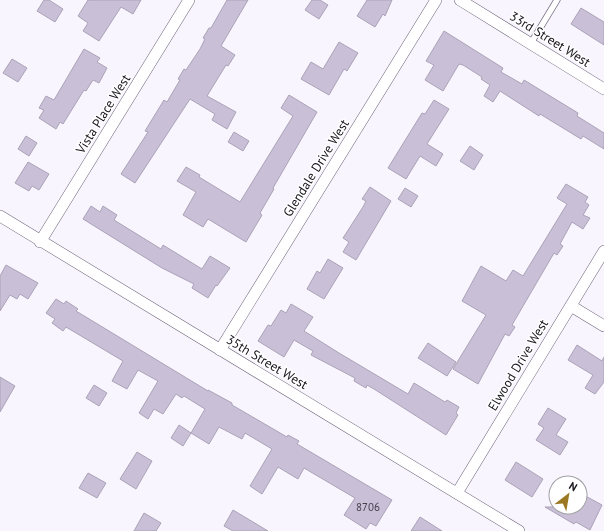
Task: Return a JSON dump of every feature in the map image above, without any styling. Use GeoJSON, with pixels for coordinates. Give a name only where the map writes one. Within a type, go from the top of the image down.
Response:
{"type":"FeatureCollection","features":[{"type":"Feature","properties":{"kind":"street","name":"Vista Place West"},"geometry":{"type":"LineString","coordinates":[[40,242],[189,0]]}},
{"type":"Feature","properties":{"kind":"street","name":"Glendale Drive West"},"geometry":{"type":"LineString","coordinates":[[220,350],[436,0]]}},
{"type":"Feature","properties":{"kind":"street","name":"33rd Street West"},"geometry":{"type":"LineString","coordinates":[[460,0],[604,89]]}},
{"type":"Feature","properties":{"kind":"street","name":"35th Street West"},"geometry":{"type":"LineString","coordinates":[[0,216],[40,242],[519,531]]}},
{"type":"Feature","properties":{"kind":"street","name":"Elwood Drive West"},"geometry":{"type":"LineString","coordinates":[[457,494],[604,251]]}},
{"type":"Feature","properties":{"kind":"street"},"geometry":{"type":"LineString","coordinates":[[571,306],[604,326]]}},
{"type":"Feature","properties":{"kind":"lane"},"geometry":{"type":"LineString","coordinates":[[531,43],[557,0]]}},
{"type":"Feature","properties":{"kind":"building"},"geometry":{"type":"Polygon","coordinates":[[[44,0],[49,0],[63,9],[55,22],[37,11],[44,0]]]}},
{"type":"Feature","properties":{"kind":"building"},"geometry":{"type":"Polygon","coordinates":[[[88,0],[141,0],[133,14],[121,7],[99,41],[83,31],[88,23],[78,16],[88,0]]]}},
{"type":"Feature","properties":{"kind":"building"},"geometry":{"type":"Polygon","coordinates":[[[227,0],[248,0],[221,46],[235,55],[228,66],[226,65],[207,96],[236,112],[227,129],[212,120],[215,114],[190,99],[135,183],[121,174],[148,132],[145,131],[164,100],[167,102],[180,80],[178,79],[184,69],[186,70],[200,49],[205,39],[203,38],[209,28],[211,28],[227,0]]]}},
{"type":"Feature","properties":{"kind":"building"},"geometry":{"type":"Polygon","coordinates":[[[312,0],[320,0],[328,5],[319,19],[305,10],[312,0]]]}},
{"type":"Feature","properties":{"kind":"building"},"geometry":{"type":"Polygon","coordinates":[[[367,0],[392,0],[385,16],[383,14],[375,27],[357,16],[367,0]]]}},
{"type":"Feature","properties":{"kind":"building"},"geometry":{"type":"Polygon","coordinates":[[[581,8],[604,22],[604,45],[571,24],[581,8]]]}},
{"type":"Feature","properties":{"kind":"building"},"geometry":{"type":"Polygon","coordinates":[[[444,31],[503,68],[501,72],[522,84],[524,80],[578,113],[577,116],[604,133],[604,149],[583,136],[581,139],[540,114],[539,116],[500,91],[493,102],[484,96],[490,85],[481,79],[482,77],[463,65],[459,64],[443,91],[425,80],[434,65],[426,61],[444,31]]]}},
{"type":"Feature","properties":{"kind":"building"},"geometry":{"type":"Polygon","coordinates":[[[339,42],[358,53],[347,71],[344,69],[329,95],[301,79],[311,62],[323,69],[339,42]]]}},
{"type":"Feature","properties":{"kind":"building"},"geometry":{"type":"Polygon","coordinates":[[[84,49],[100,58],[97,62],[107,68],[99,83],[93,80],[86,91],[84,90],[63,124],[60,122],[56,129],[39,118],[44,110],[39,108],[46,96],[54,100],[84,49]]]}},
{"type":"Feature","properties":{"kind":"building"},"geometry":{"type":"Polygon","coordinates":[[[12,59],[27,68],[18,82],[3,73],[12,59]]]}},
{"type":"Feature","properties":{"kind":"building"},"geometry":{"type":"Polygon","coordinates":[[[289,95],[317,112],[273,188],[274,189],[260,213],[262,215],[246,242],[208,219],[203,227],[183,215],[196,192],[177,181],[186,167],[200,175],[199,177],[240,202],[293,116],[281,108],[289,95]]]}},
{"type":"Feature","properties":{"kind":"building"},"geometry":{"type":"Polygon","coordinates":[[[434,100],[449,109],[427,144],[443,154],[436,166],[420,156],[406,179],[388,168],[422,113],[425,114],[434,100]]]}},
{"type":"Feature","properties":{"kind":"building"},"geometry":{"type":"Polygon","coordinates":[[[234,132],[249,141],[243,151],[228,142],[234,132]]]}},
{"type":"Feature","properties":{"kind":"building"},"geometry":{"type":"Polygon","coordinates":[[[26,136],[37,143],[29,156],[18,149],[26,136]]]}},
{"type":"Feature","properties":{"kind":"building"},"geometry":{"type":"Polygon","coordinates":[[[470,146],[483,155],[474,170],[460,161],[470,146]]]}},
{"type":"Feature","properties":{"kind":"building"},"geometry":{"type":"Polygon","coordinates":[[[28,162],[49,174],[39,190],[32,186],[29,191],[15,183],[28,162]]]}},
{"type":"Feature","properties":{"kind":"building"},"geometry":{"type":"Polygon","coordinates":[[[566,184],[588,197],[585,202],[589,205],[583,215],[590,218],[583,229],[572,222],[560,244],[563,246],[557,255],[554,253],[512,325],[515,327],[509,336],[505,334],[478,384],[453,369],[486,315],[462,301],[481,266],[506,281],[513,270],[523,276],[567,204],[557,198],[566,184]]]}},
{"type":"Feature","properties":{"kind":"building"},"geometry":{"type":"Polygon","coordinates":[[[370,187],[391,201],[356,260],[343,252],[349,242],[343,238],[363,207],[366,201],[362,199],[370,187]]]}},
{"type":"Feature","properties":{"kind":"building"},"geometry":{"type":"Polygon","coordinates":[[[405,188],[418,196],[411,207],[398,199],[405,188]]]}},
{"type":"Feature","properties":{"kind":"building"},"geometry":{"type":"Polygon","coordinates":[[[91,206],[100,212],[103,206],[117,215],[114,220],[161,249],[163,245],[202,269],[210,256],[230,268],[217,286],[216,285],[208,298],[192,288],[194,284],[162,268],[83,219],[91,206]]]}},
{"type":"Feature","properties":{"kind":"building"},"geometry":{"type":"Polygon","coordinates":[[[328,259],[343,268],[324,299],[307,289],[317,271],[320,273],[328,259]]]}},
{"type":"Feature","properties":{"kind":"building"},"geometry":{"type":"Polygon","coordinates":[[[6,265],[38,283],[28,299],[20,294],[17,299],[10,295],[0,311],[0,276],[6,265]]]}},
{"type":"Feature","properties":{"kind":"building"},"geometry":{"type":"Polygon","coordinates":[[[56,299],[64,304],[66,301],[78,309],[76,311],[208,391],[232,403],[232,405],[287,437],[288,435],[299,441],[297,444],[392,500],[376,526],[370,523],[366,529],[344,515],[355,498],[304,468],[298,479],[278,467],[262,494],[250,486],[272,449],[245,433],[242,439],[219,427],[209,444],[191,433],[205,409],[184,396],[182,398],[176,394],[163,414],[154,409],[148,419],[139,413],[158,381],[138,370],[127,389],[112,381],[123,361],[66,327],[63,331],[52,323],[55,319],[46,313],[56,299]]]}},
{"type":"Feature","properties":{"kind":"building"},"geometry":{"type":"Polygon","coordinates":[[[291,304],[313,317],[304,331],[339,353],[408,394],[414,383],[445,402],[447,400],[459,407],[456,413],[458,415],[446,435],[374,389],[367,385],[366,388],[354,381],[355,378],[311,355],[313,351],[294,340],[284,357],[258,341],[268,325],[271,326],[281,310],[286,313],[291,304]]]}},
{"type":"Feature","properties":{"kind":"building"},"geometry":{"type":"Polygon","coordinates":[[[428,343],[456,362],[447,376],[418,358],[428,343]]]}},
{"type":"Feature","properties":{"kind":"building"},"geometry":{"type":"Polygon","coordinates":[[[577,345],[602,361],[604,357],[604,382],[595,394],[585,388],[593,375],[568,360],[577,345]]]}},
{"type":"Feature","properties":{"kind":"building"},"geometry":{"type":"Polygon","coordinates":[[[0,377],[15,386],[0,412],[0,377]]]}},
{"type":"Feature","properties":{"kind":"building"},"geometry":{"type":"Polygon","coordinates":[[[94,385],[107,393],[99,406],[86,398],[94,385]]]}},
{"type":"Feature","properties":{"kind":"building"},"geometry":{"type":"Polygon","coordinates":[[[548,408],[566,419],[556,435],[568,442],[560,455],[536,440],[544,428],[538,424],[548,408]]]}},
{"type":"Feature","properties":{"kind":"building"},"geometry":{"type":"Polygon","coordinates":[[[179,425],[191,433],[183,446],[171,438],[179,425]]]}},
{"type":"Feature","properties":{"kind":"building"},"geometry":{"type":"Polygon","coordinates":[[[137,452],[152,461],[136,489],[120,479],[137,452]]]}},
{"type":"Feature","properties":{"kind":"building"},"geometry":{"type":"Polygon","coordinates":[[[516,462],[543,479],[532,497],[505,480],[516,462]]]}},
{"type":"Feature","properties":{"kind":"building"},"geometry":{"type":"Polygon","coordinates":[[[88,473],[106,483],[97,498],[79,488],[88,473]]]}},
{"type":"Feature","properties":{"kind":"building"},"geometry":{"type":"Polygon","coordinates":[[[588,497],[602,505],[590,530],[576,522],[574,524],[559,515],[588,515],[588,497]]]}},
{"type":"Feature","properties":{"kind":"building"},"geometry":{"type":"Polygon","coordinates":[[[233,510],[268,531],[233,531],[224,526],[233,510]]]}},
{"type":"Feature","properties":{"kind":"building"},"geometry":{"type":"Polygon","coordinates":[[[144,513],[161,523],[156,531],[134,531],[144,513]]]}},
{"type":"Feature","properties":{"kind":"building"},"geometry":{"type":"Polygon","coordinates":[[[420,517],[442,531],[411,531],[420,517]]]}}]}
